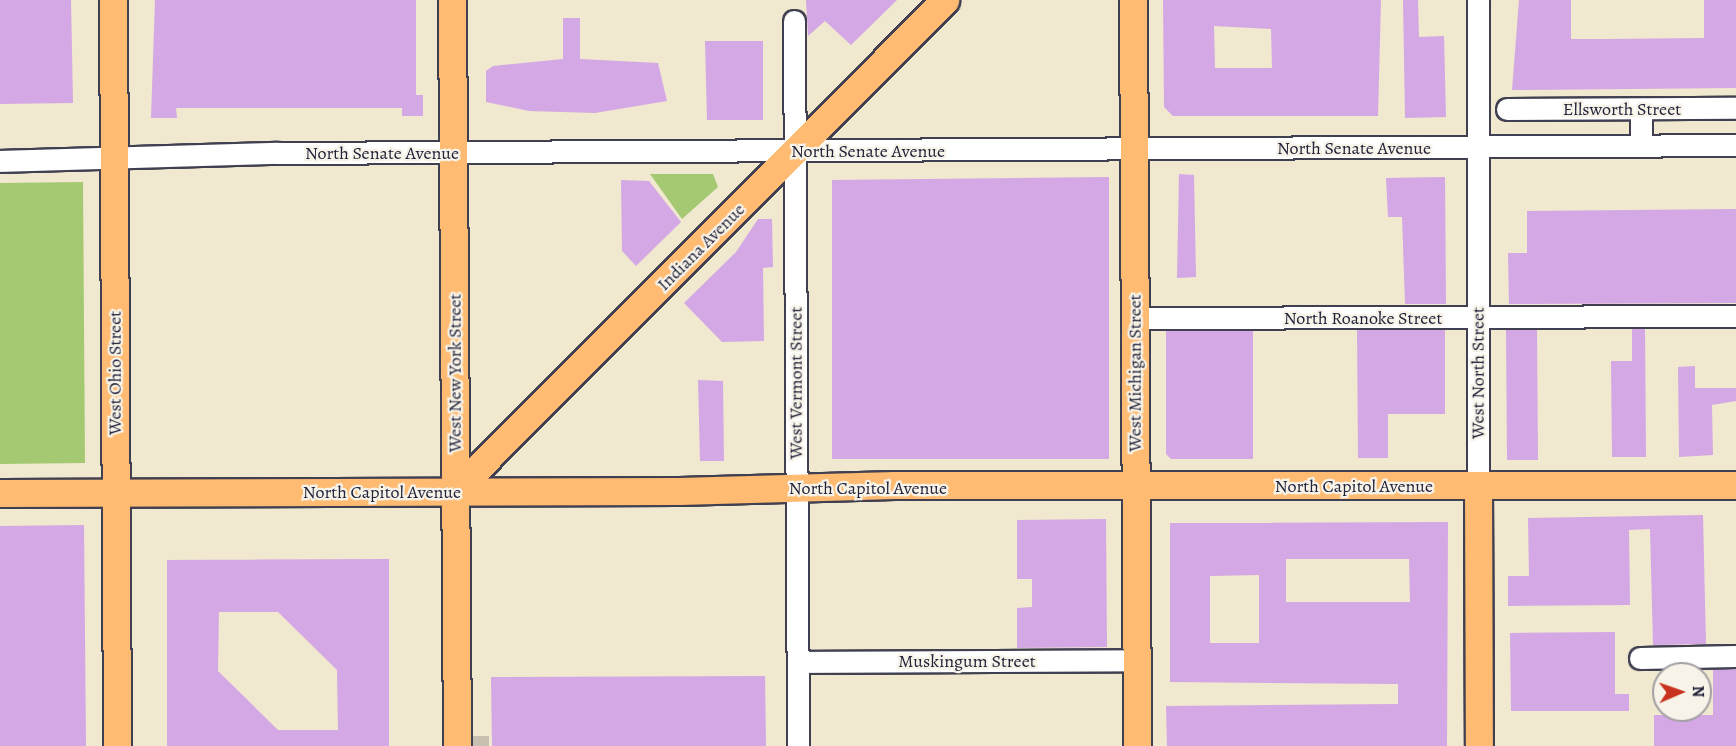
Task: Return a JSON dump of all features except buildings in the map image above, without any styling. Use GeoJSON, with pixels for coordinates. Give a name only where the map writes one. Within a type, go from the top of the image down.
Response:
{"type":"FeatureCollection","features":[{"type":"Feature","properties":{"kind":"main road","name":"West Ohio Street"},"geometry":{"type":"LineString","coordinates":[[113,0],[117,746]]}},
{"type":"Feature","properties":{"kind":"main road","name":"West New York Street"},"geometry":{"type":"LineString","coordinates":[[452,0],[458,746]]}},
{"type":"Feature","properties":{"kind":"main road","name":"Indiana Avenue"},"geometry":{"type":"LineString","coordinates":[[455,491],[945,0]]}},
{"type":"Feature","properties":{"kind":"main road","name":"West Michigan Street"},"geometry":{"type":"LineString","coordinates":[[1133,0],[1137,746]]}},
{"type":"Feature","properties":{"kind":"main road","name":"North Capitol Avenue"},"geometry":{"type":"LineString","coordinates":[[0,494],[796,487],[1736,485]]}},
{"type":"Feature","properties":{"kind":"main road","name":"West North Street"},"geometry":{"type":"LineString","coordinates":[[1478,486],[1479,746]]}},
{"type":"Feature","properties":{"kind":"street","name":"West North Street"},"geometry":{"type":"LineString","coordinates":[[1478,0],[1478,486]]}},
{"type":"Feature","properties":{"kind":"street","name":"West Vermont Street"},"geometry":{"type":"LineString","coordinates":[[794,21],[798,746]]}},
{"type":"Feature","properties":{"kind":"street","name":"Ellsworth Street"},"geometry":{"type":"LineString","coordinates":[[1507,109],[1736,108]]}},
{"type":"Feature","properties":{"kind":"street"},"geometry":{"type":"LineString","coordinates":[[1641,109],[1641,146]]}},
{"type":"Feature","properties":{"kind":"street","name":"North Senate Avenue"},"geometry":{"type":"LineString","coordinates":[[0,161],[452,152],[1736,146]]}},
{"type":"Feature","properties":{"kind":"street","name":"North Roanoke Street"},"geometry":{"type":"LineString","coordinates":[[1135,318],[1736,316]]}},
{"type":"Feature","properties":{"kind":"street"},"geometry":{"type":"LineString","coordinates":[[1640,658],[1736,657]]}},
{"type":"Feature","properties":{"kind":"street","name":"Muskingum Street"},"geometry":{"type":"LineString","coordinates":[[798,662],[1136,660]]}},
{"type":"Feature","properties":{"kind":"green space"},"geometry":{"type":"Polygon","coordinates":[[[650,174],[713,174],[718,187],[682,219],[650,174]]]}},
{"type":"Feature","properties":{"kind":"green space"},"geometry":{"type":"Polygon","coordinates":[[[83,182],[85,463],[0,464],[0,183],[83,182]]]}},
{"type":"Feature","properties":{"kind":"tunnel"},"geometry":{"type":"LineString","coordinates":[[468,746],[492,746]]}}]}
